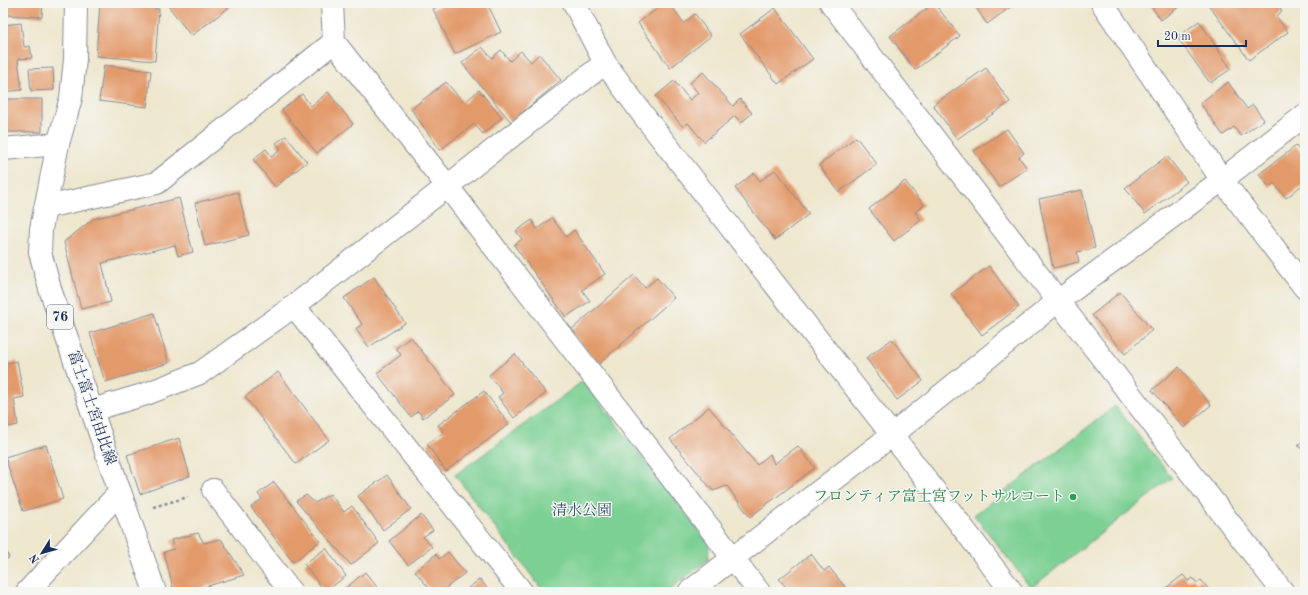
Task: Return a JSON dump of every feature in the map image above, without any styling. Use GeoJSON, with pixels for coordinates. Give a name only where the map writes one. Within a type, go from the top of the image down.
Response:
{"type":"FeatureCollection","features":[{"type":"Feature","properties":{"kind":"street","name":"富士富士宮由比線"},"geometry":{"type":"LineString","coordinates":[[76,3],[71,98],[58,144],[41,229],[40,252],[50,288],[127,514],[156,592]]}},
{"type":"Feature","properties":{"kind":"street"},"geometry":{"type":"LineString","coordinates":[[332,3],[334,42],[448,187],[759,592]]}},
{"type":"Feature","properties":{"kind":"street"},"geometry":{"type":"LineString","coordinates":[[574,3],[605,63],[644,116],[1012,592]]}},
{"type":"Feature","properties":{"kind":"street"},"geometry":{"type":"LineString","coordinates":[[831,3],[1282,592]]}},
{"type":"Feature","properties":{"kind":"street"},"geometry":{"type":"LineString","coordinates":[[1102,3],[1222,180],[1305,288]]}},
{"type":"Feature","properties":{"kind":"street"},"geometry":{"type":"LineString","coordinates":[[46,207],[157,183],[334,42]]}},
{"type":"Feature","properties":{"kind":"street"},"geometry":{"type":"LineString","coordinates":[[92,410],[146,394],[200,373],[294,306],[605,63]]}},
{"type":"Feature","properties":{"kind":"street"},"geometry":{"type":"LineString","coordinates":[[690,592],[892,435],[1058,301],[1222,180],[1305,115]]}},
{"type":"Feature","properties":{"kind":"street"},"geometry":{"type":"LineString","coordinates":[[3,148],[58,144]]}},
{"type":"Feature","properties":{"kind":"street"},"geometry":{"type":"LineString","coordinates":[[294,306],[522,592]]}},
{"type":"Feature","properties":{"kind":"street"},"geometry":{"type":"LineString","coordinates":[[213,490],[291,592]]}},
{"type":"Feature","properties":{"kind":"street"},"geometry":{"type":"LineString","coordinates":[[27,592],[120,492]]}},
{"type":"Feature","properties":{"kind":"path"},"geometry":{"type":"LineString","coordinates":[[127,514],[213,490]]}},
{"type":"Feature","properties":{"kind":"green space","name":"清水公園"},"geometry":{"type":"Polygon","coordinates":[[[583,381],[709,544],[708,560],[666,592],[544,592],[455,475],[583,381]]]}},
{"type":"Feature","properties":{"kind":"green space","name":"フロンティア富士宮フットサルコート"},"geometry":{"type":"Polygon","coordinates":[[[1115,406],[1172,478],[1031,588],[974,515],[1115,406]]]}},
{"type":"Feature","properties":{"kind":"building"},"geometry":{"type":"Polygon","coordinates":[[[3,3],[43,3],[42,17],[3,15],[3,3]]]}},
{"type":"Feature","properties":{"kind":"building"},"geometry":{"type":"Polygon","coordinates":[[[166,3],[235,3],[191,36],[166,3]]]}},
{"type":"Feature","properties":{"kind":"building"},"geometry":{"type":"Polygon","coordinates":[[[446,3],[487,3],[501,32],[455,54],[433,9],[446,3]]]}},
{"type":"Feature","properties":{"kind":"building"},"geometry":{"type":"Polygon","coordinates":[[[665,3],[669,3],[684,23],[695,14],[711,36],[670,68],[638,23],[665,3]]]}},
{"type":"Feature","properties":{"kind":"building"},"geometry":{"type":"Polygon","coordinates":[[[934,3],[960,36],[915,70],[890,36],[934,3]]]}},
{"type":"Feature","properties":{"kind":"building"},"geometry":{"type":"Polygon","coordinates":[[[973,3],[1016,3],[987,24],[973,3]]]}},
{"type":"Feature","properties":{"kind":"building"},"geometry":{"type":"Polygon","coordinates":[[[1149,3],[1184,3],[1161,20],[1149,3]]]}},
{"type":"Feature","properties":{"kind":"building"},"geometry":{"type":"Polygon","coordinates":[[[1207,3],[1277,3],[1282,11],[1276,16],[1288,32],[1249,60],[1207,3]]]}},
{"type":"Feature","properties":{"kind":"building"},"geometry":{"type":"Polygon","coordinates":[[[100,4],[159,9],[155,61],[96,56],[100,4]]]}},
{"type":"Feature","properties":{"kind":"building"},"geometry":{"type":"Polygon","coordinates":[[[775,8],[813,59],[778,84],[740,34],[775,8]]]}},
{"type":"Feature","properties":{"kind":"building"},"geometry":{"type":"Polygon","coordinates":[[[1199,21],[1231,69],[1210,83],[1177,37],[1199,21]]]}},
{"type":"Feature","properties":{"kind":"building"},"geometry":{"type":"Polygon","coordinates":[[[21,23],[24,47],[30,46],[32,58],[18,59],[22,90],[3,92],[3,25],[21,23]]]}},
{"type":"Feature","properties":{"kind":"building"},"geometry":{"type":"Polygon","coordinates":[[[482,47],[492,58],[501,50],[510,61],[521,51],[531,62],[539,54],[561,80],[511,122],[462,63],[482,47]]]}},
{"type":"Feature","properties":{"kind":"building"},"geometry":{"type":"Polygon","coordinates":[[[104,65],[151,71],[147,107],[99,101],[104,65]]]}},
{"type":"Feature","properties":{"kind":"building"},"geometry":{"type":"Polygon","coordinates":[[[53,68],[54,90],[31,91],[29,69],[53,68]]]}},
{"type":"Feature","properties":{"kind":"building"},"geometry":{"type":"Polygon","coordinates":[[[986,68],[1010,102],[957,139],[933,105],[986,68]]]}},
{"type":"Feature","properties":{"kind":"building"},"geometry":{"type":"Polygon","coordinates":[[[703,72],[733,106],[740,99],[752,113],[741,123],[735,116],[704,142],[688,123],[683,127],[656,96],[674,81],[690,100],[698,93],[690,83],[703,72]]]}},
{"type":"Feature","properties":{"kind":"building"},"geometry":{"type":"Polygon","coordinates":[[[446,82],[464,103],[479,90],[502,118],[483,134],[474,124],[440,150],[411,109],[446,82]]]}},
{"type":"Feature","properties":{"kind":"building"},"geometry":{"type":"Polygon","coordinates":[[[1228,82],[1247,109],[1253,105],[1264,120],[1241,136],[1234,127],[1223,135],[1200,103],[1228,82]]]}},
{"type":"Feature","properties":{"kind":"building"},"geometry":{"type":"Polygon","coordinates":[[[328,92],[353,124],[317,153],[282,110],[302,94],[311,106],[328,92]]]}},
{"type":"Feature","properties":{"kind":"building"},"geometry":{"type":"Polygon","coordinates":[[[3,99],[42,99],[42,132],[3,132],[3,99]]]}},
{"type":"Feature","properties":{"kind":"building"},"geometry":{"type":"Polygon","coordinates":[[[1007,129],[1024,153],[1019,157],[1027,168],[999,187],[974,151],[1007,129]]]}},
{"type":"Feature","properties":{"kind":"building"},"geometry":{"type":"Polygon","coordinates":[[[286,136],[307,162],[275,187],[253,159],[266,149],[272,157],[281,149],[276,143],[286,136]]]}},
{"type":"Feature","properties":{"kind":"building"},"geometry":{"type":"Polygon","coordinates":[[[856,137],[877,164],[839,192],[819,165],[856,137]]]}},
{"type":"Feature","properties":{"kind":"building"},"geometry":{"type":"Polygon","coordinates":[[[1296,146],[1305,157],[1305,183],[1286,198],[1274,183],[1269,187],[1259,174],[1296,146]]]}},
{"type":"Feature","properties":{"kind":"building"},"geometry":{"type":"Polygon","coordinates":[[[1167,156],[1187,182],[1145,214],[1125,188],[1167,156]]]}},
{"type":"Feature","properties":{"kind":"building"},"geometry":{"type":"Polygon","coordinates":[[[775,170],[809,214],[775,240],[735,188],[754,173],[760,181],[775,170]]]}},
{"type":"Feature","properties":{"kind":"building"},"geometry":{"type":"Polygon","coordinates":[[[905,181],[924,205],[915,212],[921,220],[894,241],[869,209],[905,181]]]}},
{"type":"Feature","properties":{"kind":"building"},"geometry":{"type":"Polygon","coordinates":[[[1082,190],[1095,248],[1077,252],[1079,262],[1053,268],[1039,199],[1082,190]]]}},
{"type":"Feature","properties":{"kind":"building"},"geometry":{"type":"Polygon","coordinates":[[[238,192],[249,235],[205,246],[195,203],[238,192]]]}},
{"type":"Feature","properties":{"kind":"building"},"geometry":{"type":"Polygon","coordinates":[[[179,198],[193,252],[178,256],[175,245],[102,263],[111,302],[81,309],[64,242],[93,219],[179,198]]]}},
{"type":"Feature","properties":{"kind":"building"},"geometry":{"type":"Polygon","coordinates":[[[552,218],[566,237],[574,230],[605,274],[582,290],[590,301],[566,317],[514,245],[522,239],[516,231],[532,220],[537,229],[552,218]]]}},
{"type":"Feature","properties":{"kind":"building"},"geometry":{"type":"Polygon","coordinates":[[[989,266],[1019,307],[982,335],[951,294],[989,266]]]}},
{"type":"Feature","properties":{"kind":"building"},"geometry":{"type":"Polygon","coordinates":[[[634,275],[645,288],[657,278],[674,298],[599,364],[570,331],[634,275]]]}},
{"type":"Feature","properties":{"kind":"building"},"geometry":{"type":"Polygon","coordinates":[[[374,277],[405,323],[369,347],[356,329],[362,324],[344,298],[374,277]]]}},
{"type":"Feature","properties":{"kind":"building"},"geometry":{"type":"Polygon","coordinates":[[[1120,292],[1152,330],[1125,354],[1092,315],[1120,292]]]}},
{"type":"Feature","properties":{"kind":"building"},"geometry":{"type":"Polygon","coordinates":[[[154,313],[169,363],[105,382],[90,333],[154,313]]]}},
{"type":"Feature","properties":{"kind":"building"},"geometry":{"type":"Polygon","coordinates":[[[411,337],[455,395],[423,418],[418,411],[411,417],[377,373],[401,355],[396,348],[411,337]]]}},
{"type":"Feature","properties":{"kind":"building"},"geometry":{"type":"Polygon","coordinates":[[[892,339],[923,381],[897,400],[866,358],[892,339]]]}},
{"type":"Feature","properties":{"kind":"building"},"geometry":{"type":"Polygon","coordinates":[[[515,354],[546,393],[514,418],[498,397],[503,393],[489,375],[515,354]]]}},
{"type":"Feature","properties":{"kind":"building"},"geometry":{"type":"Polygon","coordinates":[[[17,361],[24,397],[14,399],[18,425],[3,428],[3,364],[17,361]]]}},
{"type":"Feature","properties":{"kind":"building"},"geometry":{"type":"Polygon","coordinates":[[[1179,367],[1211,405],[1184,428],[1152,390],[1179,367]]]}},
{"type":"Feature","properties":{"kind":"building"},"geometry":{"type":"Polygon","coordinates":[[[278,372],[329,440],[296,464],[245,397],[278,372]]]}},
{"type":"Feature","properties":{"kind":"building"},"geometry":{"type":"Polygon","coordinates":[[[484,391],[509,424],[446,471],[427,444],[444,432],[438,425],[484,391]]]}},
{"type":"Feature","properties":{"kind":"building"},"geometry":{"type":"Polygon","coordinates":[[[709,407],[757,465],[770,454],[774,464],[798,446],[815,468],[750,517],[727,486],[713,491],[670,439],[709,407]]]}},
{"type":"Feature","properties":{"kind":"building"},"geometry":{"type":"Polygon","coordinates":[[[179,438],[190,476],[140,494],[127,455],[179,438]]]}},
{"type":"Feature","properties":{"kind":"building"},"geometry":{"type":"Polygon","coordinates":[[[1305,439],[1305,453],[1298,445],[1305,439]]]}},
{"type":"Feature","properties":{"kind":"building"},"geometry":{"type":"Polygon","coordinates":[[[46,445],[63,499],[23,511],[5,457],[46,445]]]}},
{"type":"Feature","properties":{"kind":"building"},"geometry":{"type":"Polygon","coordinates":[[[387,475],[411,509],[383,530],[358,496],[387,475]]]}},
{"type":"Feature","properties":{"kind":"building"},"geometry":{"type":"Polygon","coordinates":[[[274,482],[320,541],[293,562],[251,507],[262,499],[258,494],[274,482]]]}},
{"type":"Feature","properties":{"kind":"building"},"geometry":{"type":"Polygon","coordinates":[[[330,494],[344,512],[352,506],[379,543],[351,565],[296,501],[306,495],[315,503],[330,494]]]}},
{"type":"Feature","properties":{"kind":"building"},"geometry":{"type":"Polygon","coordinates":[[[421,515],[433,530],[423,537],[432,547],[408,565],[389,541],[421,515]]]}},
{"type":"Feature","properties":{"kind":"building"},"geometry":{"type":"Polygon","coordinates":[[[198,533],[204,543],[221,539],[244,575],[188,592],[174,592],[164,552],[174,549],[171,540],[198,533]]]}},
{"type":"Feature","properties":{"kind":"building"},"geometry":{"type":"Polygon","coordinates":[[[3,544],[9,558],[3,560],[3,544]]]}},
{"type":"Feature","properties":{"kind":"building"},"geometry":{"type":"Polygon","coordinates":[[[326,548],[346,576],[325,592],[304,564],[326,548]]]}},
{"type":"Feature","properties":{"kind":"building"},"geometry":{"type":"Polygon","coordinates":[[[448,552],[465,573],[441,592],[432,592],[415,571],[436,554],[439,559],[448,552]]]}},
{"type":"Feature","properties":{"kind":"building"},"geometry":{"type":"Polygon","coordinates":[[[811,554],[824,571],[829,567],[849,592],[790,592],[779,579],[811,554]]]}},
{"type":"Feature","properties":{"kind":"building"},"geometry":{"type":"Polygon","coordinates":[[[365,572],[381,592],[341,592],[365,572]]]}},
{"type":"Feature","properties":{"kind":"building"},"geometry":{"type":"Polygon","coordinates":[[[1183,575],[1188,581],[1193,578],[1197,583],[1201,580],[1211,592],[1161,592],[1183,575]]]}},
{"type":"Feature","properties":{"kind":"building"},"geometry":{"type":"Polygon","coordinates":[[[480,579],[490,592],[463,592],[480,579]]]}},
{"type":"Feature","properties":{"kind":"building"},"geometry":{"type":"Polygon","coordinates":[[[101,588],[102,592],[87,592],[101,588]]]}},
{"type":"Feature","properties":{"kind":"place","name":"フロンティア富士宮フットサルコート"},"geometry":{"type":"Point","coordinates":[1073,497]}}]}
